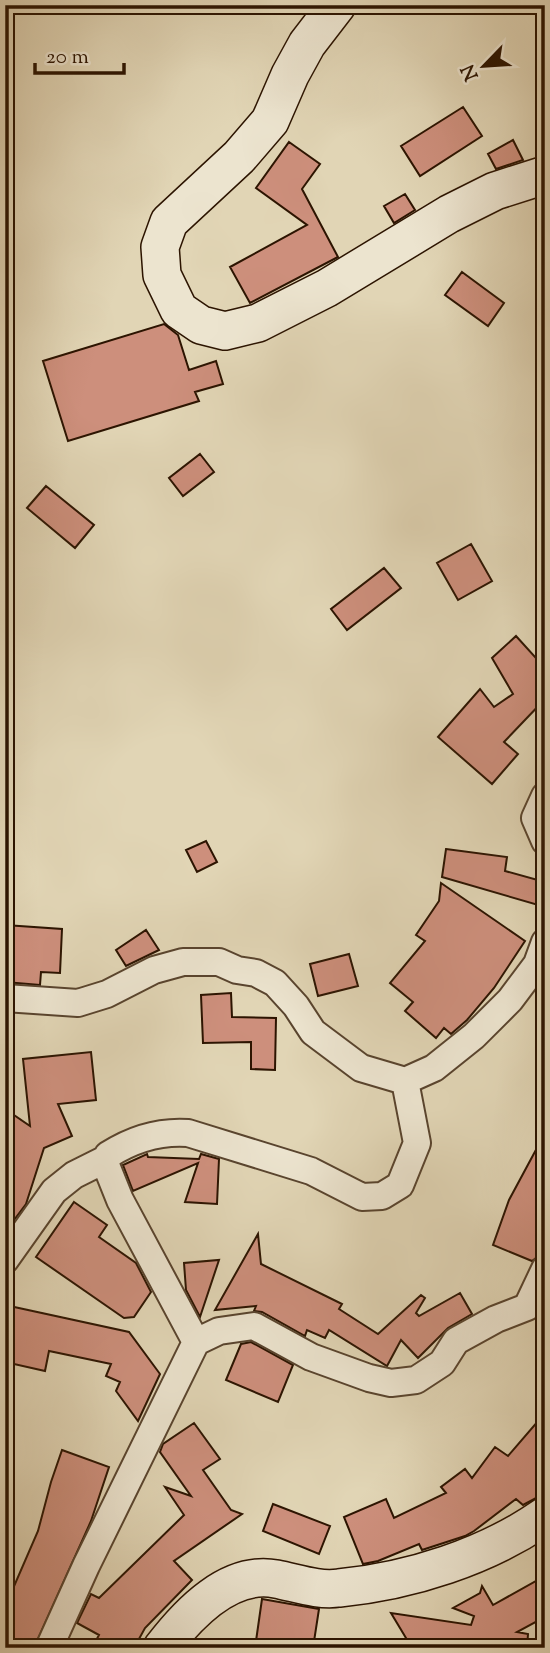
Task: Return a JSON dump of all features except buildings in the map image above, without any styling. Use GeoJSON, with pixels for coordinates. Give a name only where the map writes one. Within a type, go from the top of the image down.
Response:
{"type":"FeatureCollection","features":[{"type":"Feature","properties":{"kind":"street"},"geometry":{"type":"LineString","coordinates":[[337,5],[307,44],[270,121],[239,157],[169,222],[160,247],[163,275],[178,310],[201,325],[225,331],[258,323],[327,288],[450,214],[495,191],[545,175]]}},
{"type":"Feature","properties":{"kind":"street"},"geometry":{"type":"LineString","coordinates":[[545,796],[535,818],[545,841]]}},
{"type":"Feature","properties":{"kind":"street"},"geometry":{"type":"LineString","coordinates":[[5,998],[78,1003],[107,994],[154,971],[183,962],[219,962],[237,970],[256,973],[275,984],[296,1006],[313,1032],[361,1069],[405,1081],[434,1068],[474,1036],[510,1000],[542,957]]}},
{"type":"Feature","properties":{"kind":"street"},"geometry":{"type":"LineString","coordinates":[[5,1260],[54,1191],[74,1175],[145,1136],[167,1131],[188,1133],[311,1171],[362,1197],[382,1196],[400,1185],[418,1143],[405,1081]]}},
{"type":"Feature","properties":{"kind":"street"},"geometry":{"type":"LineString","coordinates":[[106,1159],[107,1171],[120,1200],[196,1342]]}},
{"type":"Feature","properties":{"kind":"street"},"geometry":{"type":"LineString","coordinates":[[49,1648],[86,1566],[196,1342],[219,1331],[254,1326],[311,1357],[369,1378],[391,1382],[416,1380],[442,1363],[456,1341],[496,1319],[527,1307],[545,1269]]}},
{"type":"Feature","properties":{"kind":"street"},"geometry":{"type":"LineString","coordinates":[[162,1648],[179,1625],[199,1608],[221,1591],[244,1580],[272,1578],[335,1589],[377,1583],[413,1575],[485,1548],[505,1540],[545,1516]]}}]}
